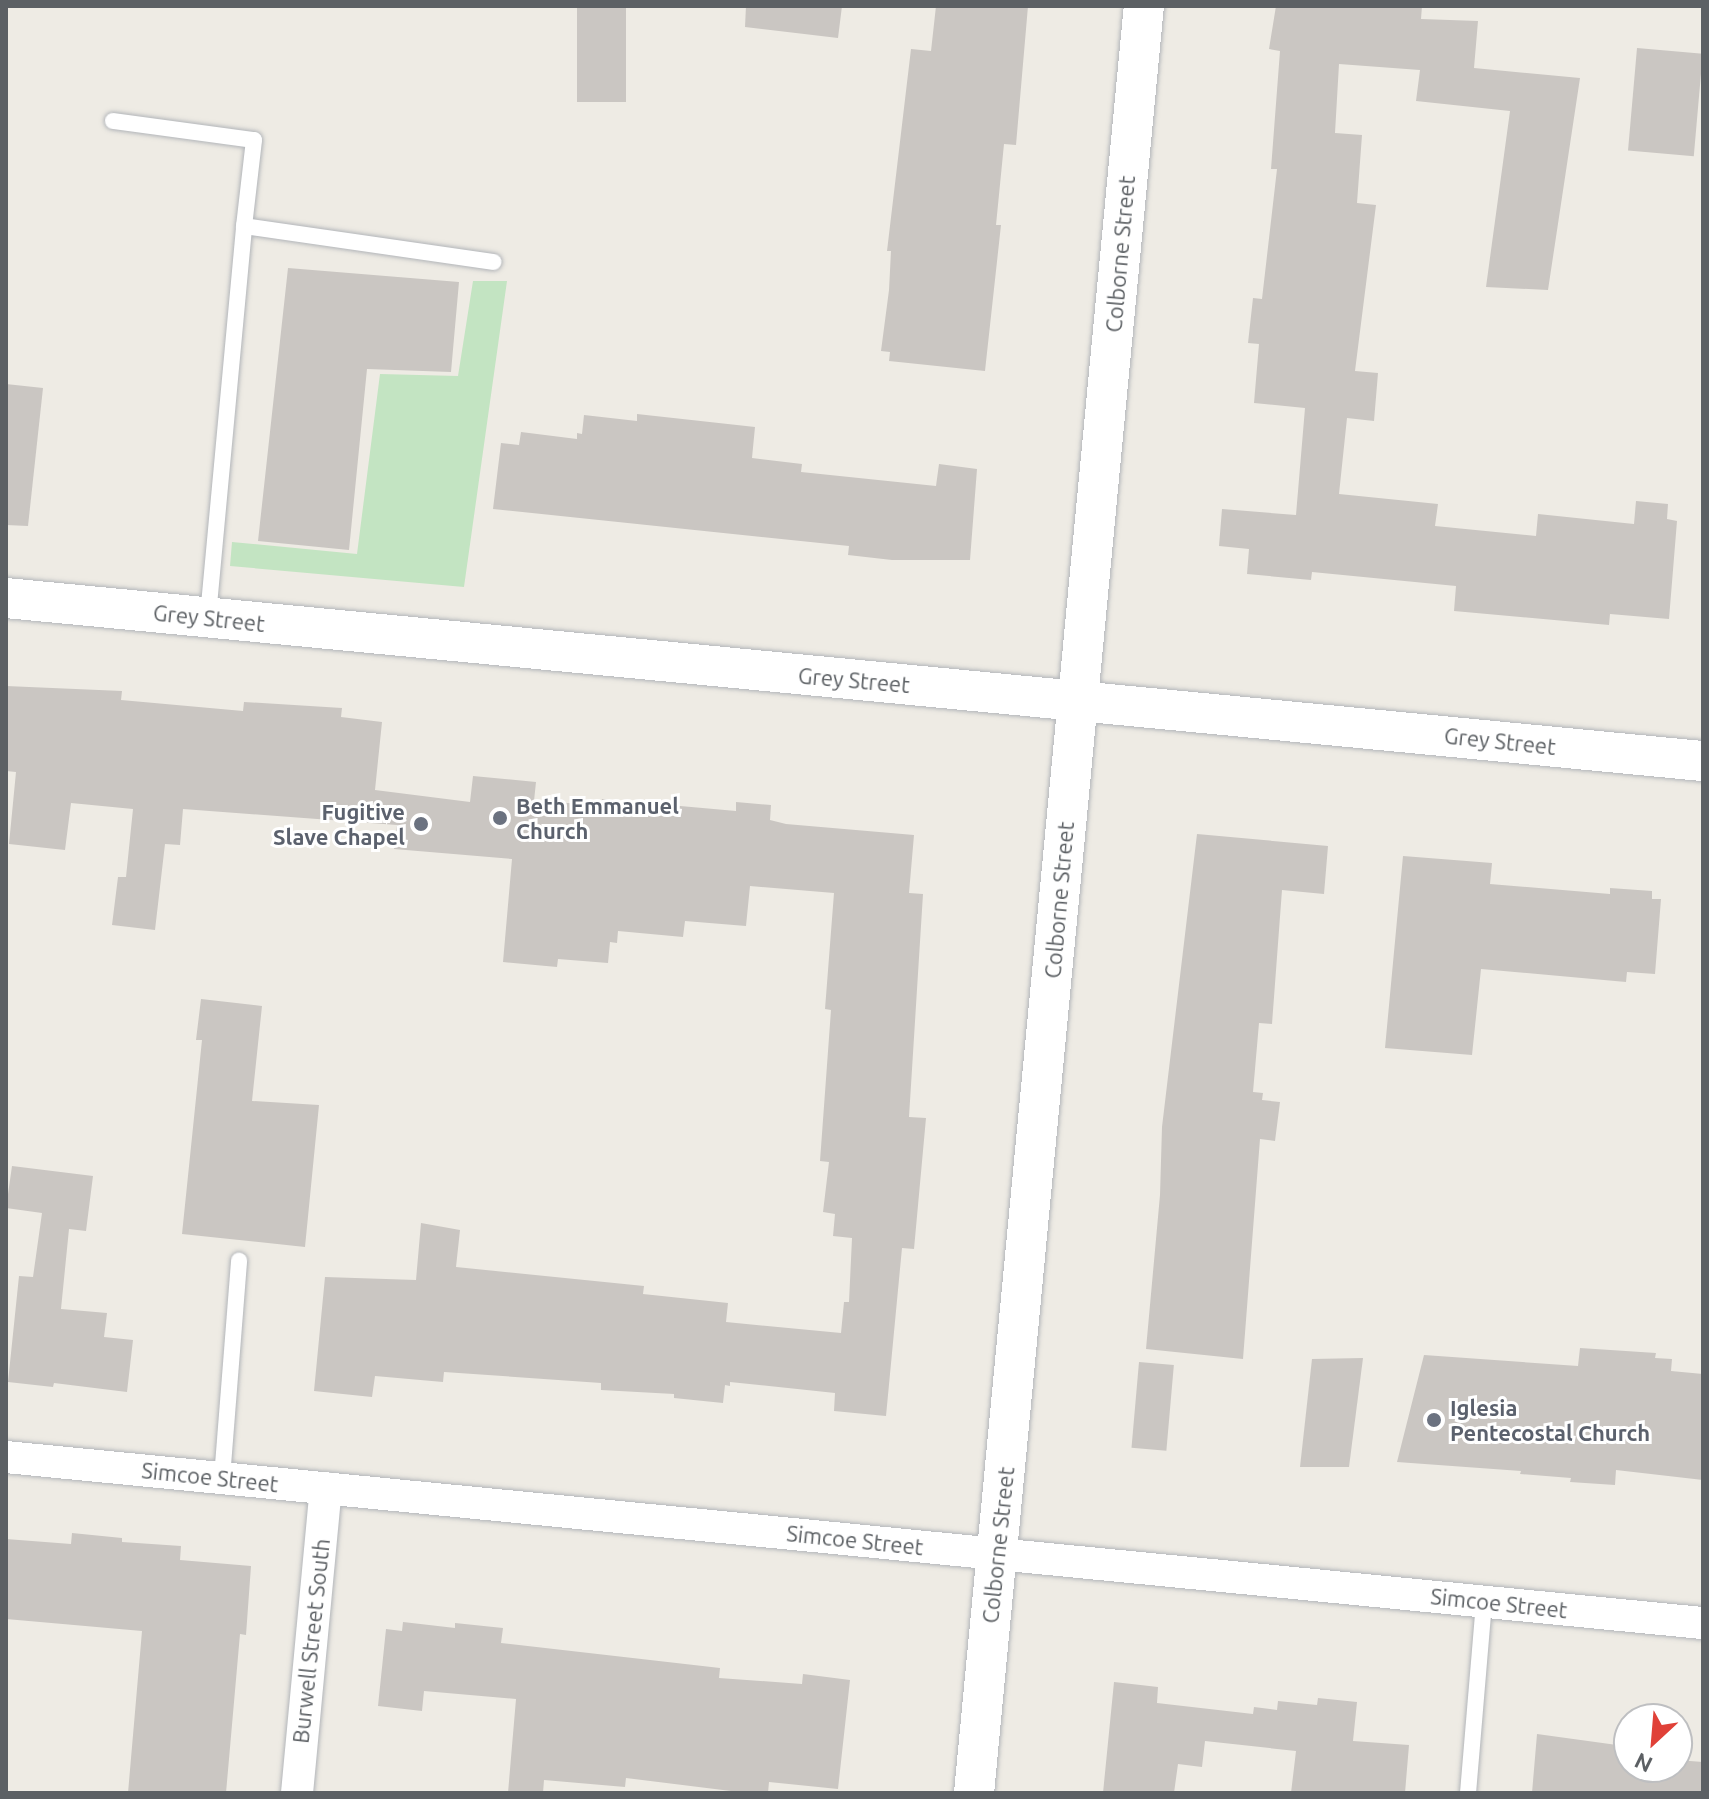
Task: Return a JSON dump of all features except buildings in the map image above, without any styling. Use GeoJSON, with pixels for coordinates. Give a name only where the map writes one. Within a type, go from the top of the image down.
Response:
{"type":"FeatureCollection","features":[{"type":"Feature","properties":{"kind":"street","name":"Colborne Street"},"geometry":{"type":"LineString","coordinates":[[974,1793],[1144,6]]}},
{"type":"Feature","properties":{"kind":"street","name":"Grey Street"},"geometry":{"type":"LineString","coordinates":[[6,598],[1703,761]]}},
{"type":"Feature","properties":{"kind":"street","name":"Simcoe Street"},"geometry":{"type":"LineString","coordinates":[[6,1457],[1703,1623]]}},
{"type":"Feature","properties":{"kind":"street","name":"Burwell Street South"},"geometry":{"type":"LineString","coordinates":[[297,1793],[326,1488]]}},
{"type":"Feature","properties":{"kind":"lane"},"geometry":{"type":"LineString","coordinates":[[113,121],[254,140],[208,618]]}},
{"type":"Feature","properties":{"kind":"lane"},"geometry":{"type":"LineString","coordinates":[[244,226],[493,262]]}},
{"type":"Feature","properties":{"kind":"lane"},"geometry":{"type":"LineString","coordinates":[[222,1478],[239,1261]]}},
{"type":"Feature","properties":{"kind":"lane"},"geometry":{"type":"LineString","coordinates":[[1468,1793],[1484,1602]]}},
{"type":"Feature","properties":{"kind":"green space"},"geometry":{"type":"Polygon","coordinates":[[[473,281],[507,281],[464,587],[230,566],[232,542],[357,554],[380,374],[458,376],[473,281]]]}},
{"type":"Feature","properties":{"kind":"place","name":"Beth Emmanuel Church"},"geometry":{"type":"Point","coordinates":[500,818]}},
{"type":"Feature","properties":{"kind":"place","name":"Fugitive Slave Chapel"},"geometry":{"type":"Point","coordinates":[421,824]}},
{"type":"Feature","properties":{"kind":"place","name":"Iglesia Pentecostal Church"},"geometry":{"type":"Point","coordinates":[1434,1420]}}]}
